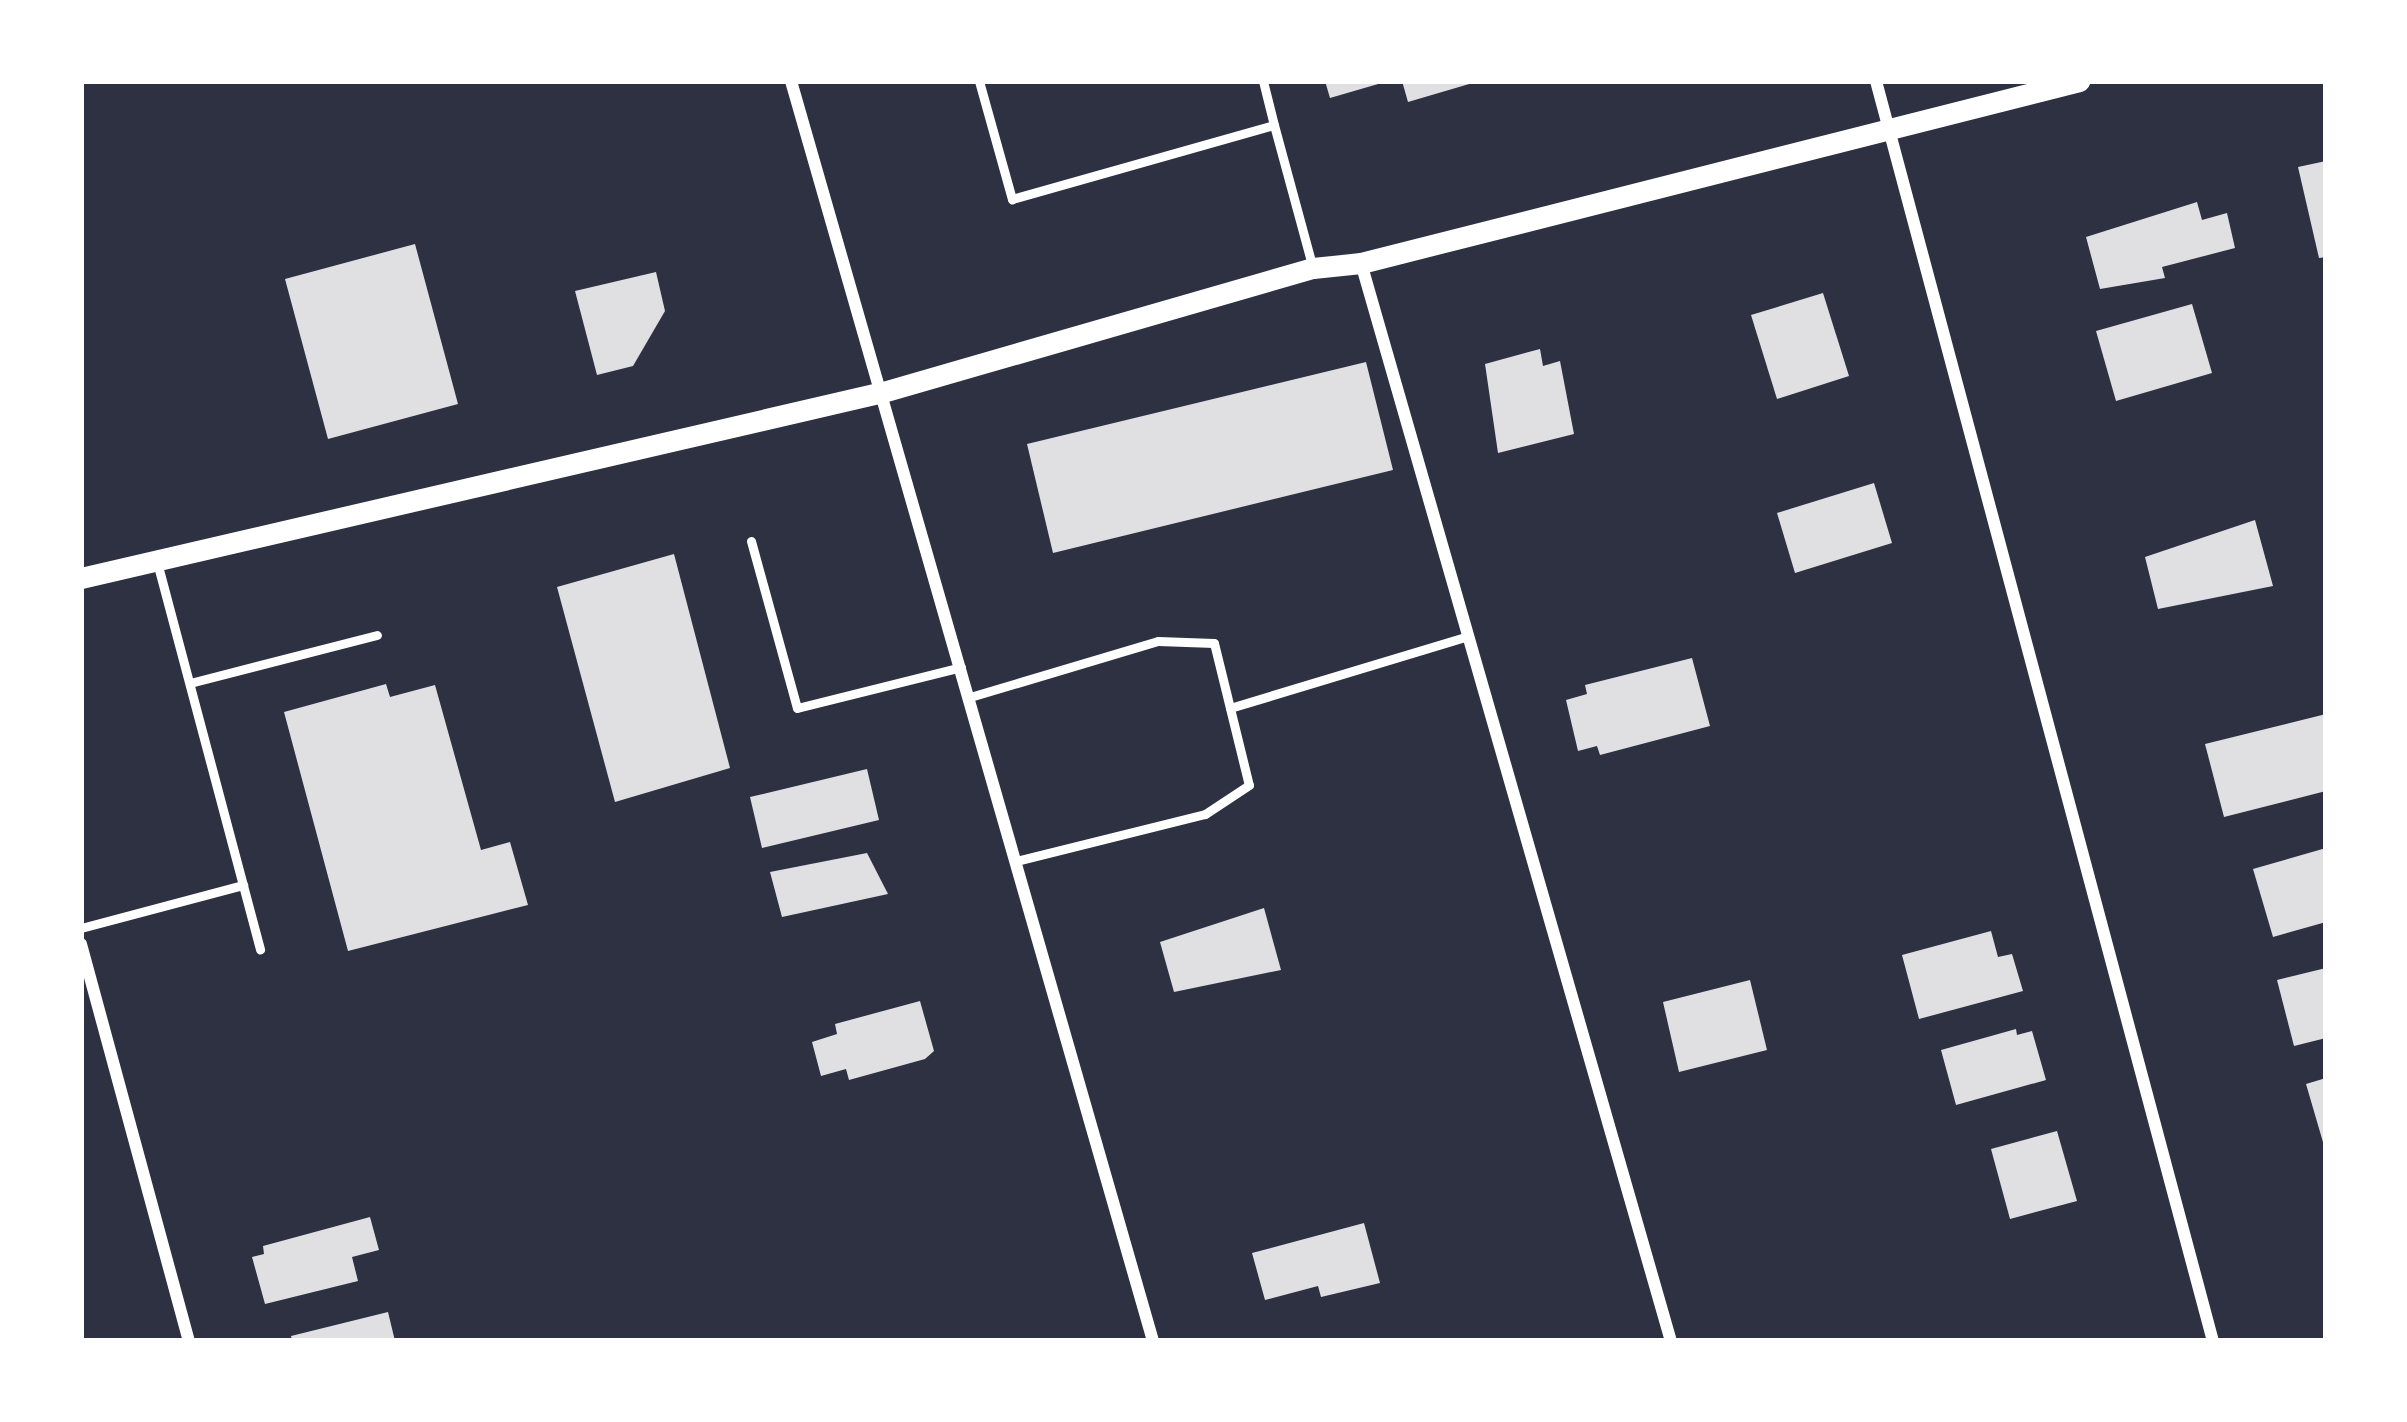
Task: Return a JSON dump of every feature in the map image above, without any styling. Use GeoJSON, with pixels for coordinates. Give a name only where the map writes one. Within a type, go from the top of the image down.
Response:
{"type":"FeatureCollection","features":[{"type":"Feature","properties":{"kind":"street"},"geometry":{"type":"LineString","coordinates":[[791,81],[1153,1341]]}},
{"type":"Feature","properties":{"kind":"street"},"geometry":{"type":"LineString","coordinates":[[1876,81],[2213,1341]]}},
{"type":"Feature","properties":{"kind":"street"},"geometry":{"type":"LineString","coordinates":[[81,578],[883,392],[1312,268],[1361,262],[2079,81]]}},
{"type":"Feature","properties":{"kind":"street"},"geometry":{"type":"LineString","coordinates":[[1361,262],[1671,1341]]}},
{"type":"Feature","properties":{"kind":"street"},"geometry":{"type":"LineString","coordinates":[[81,944],[189,1341]]}},
{"type":"Feature","properties":{"kind":"lane"},"geometry":{"type":"LineString","coordinates":[[979,81],[1012,200],[1274,125]]}},
{"type":"Feature","properties":{"kind":"lane"},"geometry":{"type":"LineString","coordinates":[[1262,81],[1312,268]]}},
{"type":"Feature","properties":{"kind":"lane"},"geometry":{"type":"LineString","coordinates":[[751,541],[797,708],[961,667]]}},
{"type":"Feature","properties":{"kind":"lane"},"geometry":{"type":"LineString","coordinates":[[158,562],[260,950]]}},
{"type":"Feature","properties":{"kind":"lane"},"geometry":{"type":"LineString","coordinates":[[190,683],[377,634]]}},
{"type":"Feature","properties":{"kind":"lane"},"geometry":{"type":"LineString","coordinates":[[1230,708],[1468,636]]}},
{"type":"Feature","properties":{"kind":"lane"},"geometry":{"type":"LineString","coordinates":[[970,697],[1158,641],[1201,637],[1214,643],[1250,785],[1205,814],[1016,861]]}},
{"type":"Feature","properties":{"kind":"lane"},"geometry":{"type":"LineString","coordinates":[[81,928],[243,885]]}},
{"type":"Feature","properties":{"kind":"building"},"geometry":{"type":"Polygon","coordinates":[[[1325,81],[1385,81],[1385,82],[1330,98],[1325,81]]]}},
{"type":"Feature","properties":{"kind":"building"},"geometry":{"type":"Polygon","coordinates":[[[1402,81],[1476,81],[1476,82],[1408,102],[1402,81]]]}},
{"type":"Feature","properties":{"kind":"building"},"geometry":{"type":"Polygon","coordinates":[[[2326,161],[2326,257],[2319,258],[2298,167],[2326,161]]]}},
{"type":"Feature","properties":{"kind":"building"},"geometry":{"type":"Polygon","coordinates":[[[2197,202],[2202,220],[2227,213],[2235,248],[2162,267],[2165,278],[2100,289],[2086,237],[2197,202]]]}},
{"type":"Feature","properties":{"kind":"building"},"geometry":{"type":"Polygon","coordinates":[[[415,244],[458,404],[328,439],[285,279],[415,244]]]}},
{"type":"Feature","properties":{"kind":"building"},"geometry":{"type":"Polygon","coordinates":[[[656,272],[665,311],[633,366],[597,375],[575,291],[656,272]]]}},
{"type":"Feature","properties":{"kind":"building"},"geometry":{"type":"Polygon","coordinates":[[[1823,293],[1849,376],[1777,399],[1751,315],[1823,293]]]}},
{"type":"Feature","properties":{"kind":"building"},"geometry":{"type":"Polygon","coordinates":[[[2192,304],[2212,373],[2116,401],[2096,331],[2192,304]]]}},
{"type":"Feature","properties":{"kind":"building"},"geometry":{"type":"Polygon","coordinates":[[[1540,349],[1543,366],[1560,361],[1574,434],[1498,453],[1485,364],[1540,349]]]}},
{"type":"Feature","properties":{"kind":"building"},"geometry":{"type":"Polygon","coordinates":[[[1366,362],[1393,470],[1053,553],[1027,444],[1366,362]]]}},
{"type":"Feature","properties":{"kind":"building"},"geometry":{"type":"Polygon","coordinates":[[[1874,483],[1892,543],[1795,573],[1777,513],[1874,483]]]}},
{"type":"Feature","properties":{"kind":"building"},"geometry":{"type":"Polygon","coordinates":[[[2255,520],[2273,586],[2158,609],[2145,557],[2255,520]]]}},
{"type":"Feature","properties":{"kind":"building"},"geometry":{"type":"Polygon","coordinates":[[[674,554],[730,768],[615,802],[557,587],[674,554]]]}},
{"type":"Feature","properties":{"kind":"building"},"geometry":{"type":"Polygon","coordinates":[[[1692,658],[1710,726],[1600,755],[1597,746],[1578,751],[1566,700],[1587,694],[1585,685],[1692,658]]]}},
{"type":"Feature","properties":{"kind":"building"},"geometry":{"type":"Polygon","coordinates":[[[386,684],[390,697],[435,685],[481,850],[510,842],[528,905],[348,951],[284,712],[386,684]]]}},
{"type":"Feature","properties":{"kind":"building"},"geometry":{"type":"Polygon","coordinates":[[[2326,714],[2326,791],[2224,817],[2205,744],[2326,714]]]}},
{"type":"Feature","properties":{"kind":"building"},"geometry":{"type":"Polygon","coordinates":[[[867,769],[879,820],[762,848],[750,797],[867,769]]]}},
{"type":"Feature","properties":{"kind":"building"},"geometry":{"type":"Polygon","coordinates":[[[2326,848],[2326,922],[2273,937],[2253,869],[2326,848]]]}},
{"type":"Feature","properties":{"kind":"building"},"geometry":{"type":"Polygon","coordinates":[[[867,853],[888,894],[782,917],[770,872],[867,853]]]}},
{"type":"Feature","properties":{"kind":"building"},"geometry":{"type":"Polygon","coordinates":[[[1264,908],[1281,970],[1174,992],[1160,942],[1264,908]]]}},
{"type":"Feature","properties":{"kind":"building"},"geometry":{"type":"Polygon","coordinates":[[[1991,931],[1998,957],[2012,954],[2023,991],[1919,1019],[1902,955],[1991,931]]]}},
{"type":"Feature","properties":{"kind":"building"},"geometry":{"type":"Polygon","coordinates":[[[2326,968],[2326,1038],[2294,1046],[2277,980],[2326,968]]]}},
{"type":"Feature","properties":{"kind":"building"},"geometry":{"type":"Polygon","coordinates":[[[1750,980],[1767,1050],[1679,1072],[1663,1002],[1750,980]]]}},
{"type":"Feature","properties":{"kind":"building"},"geometry":{"type":"Polygon","coordinates":[[[920,1001],[934,1051],[925,1059],[849,1080],[846,1069],[821,1076],[812,1042],[837,1034],[835,1024],[920,1001]]]}},
{"type":"Feature","properties":{"kind":"building"},"geometry":{"type":"Polygon","coordinates":[[[2016,1029],[2017,1035],[2032,1031],[2046,1080],[1956,1105],[1941,1050],[2016,1029]]]}},
{"type":"Feature","properties":{"kind":"building"},"geometry":{"type":"Polygon","coordinates":[[[2326,1078],[2326,1148],[2325,1149],[2306,1084],[2326,1078]]]}},
{"type":"Feature","properties":{"kind":"building"},"geometry":{"type":"Polygon","coordinates":[[[2057,1131],[2077,1201],[2010,1219],[1991,1149],[2057,1131]]]}},
{"type":"Feature","properties":{"kind":"building"},"geometry":{"type":"Polygon","coordinates":[[[370,1217],[379,1250],[352,1257],[358,1281],[265,1304],[252,1257],[264,1254],[263,1246],[370,1217]]]}},
{"type":"Feature","properties":{"kind":"building"},"geometry":{"type":"Polygon","coordinates":[[[1364,1223],[1380,1283],[1321,1297],[1318,1286],[1265,1300],[1252,1253],[1364,1223]]]}},
{"type":"Feature","properties":{"kind":"building"},"geometry":{"type":"Polygon","coordinates":[[[388,1312],[395,1341],[292,1341],[291,1336],[388,1312]]]}}]}
